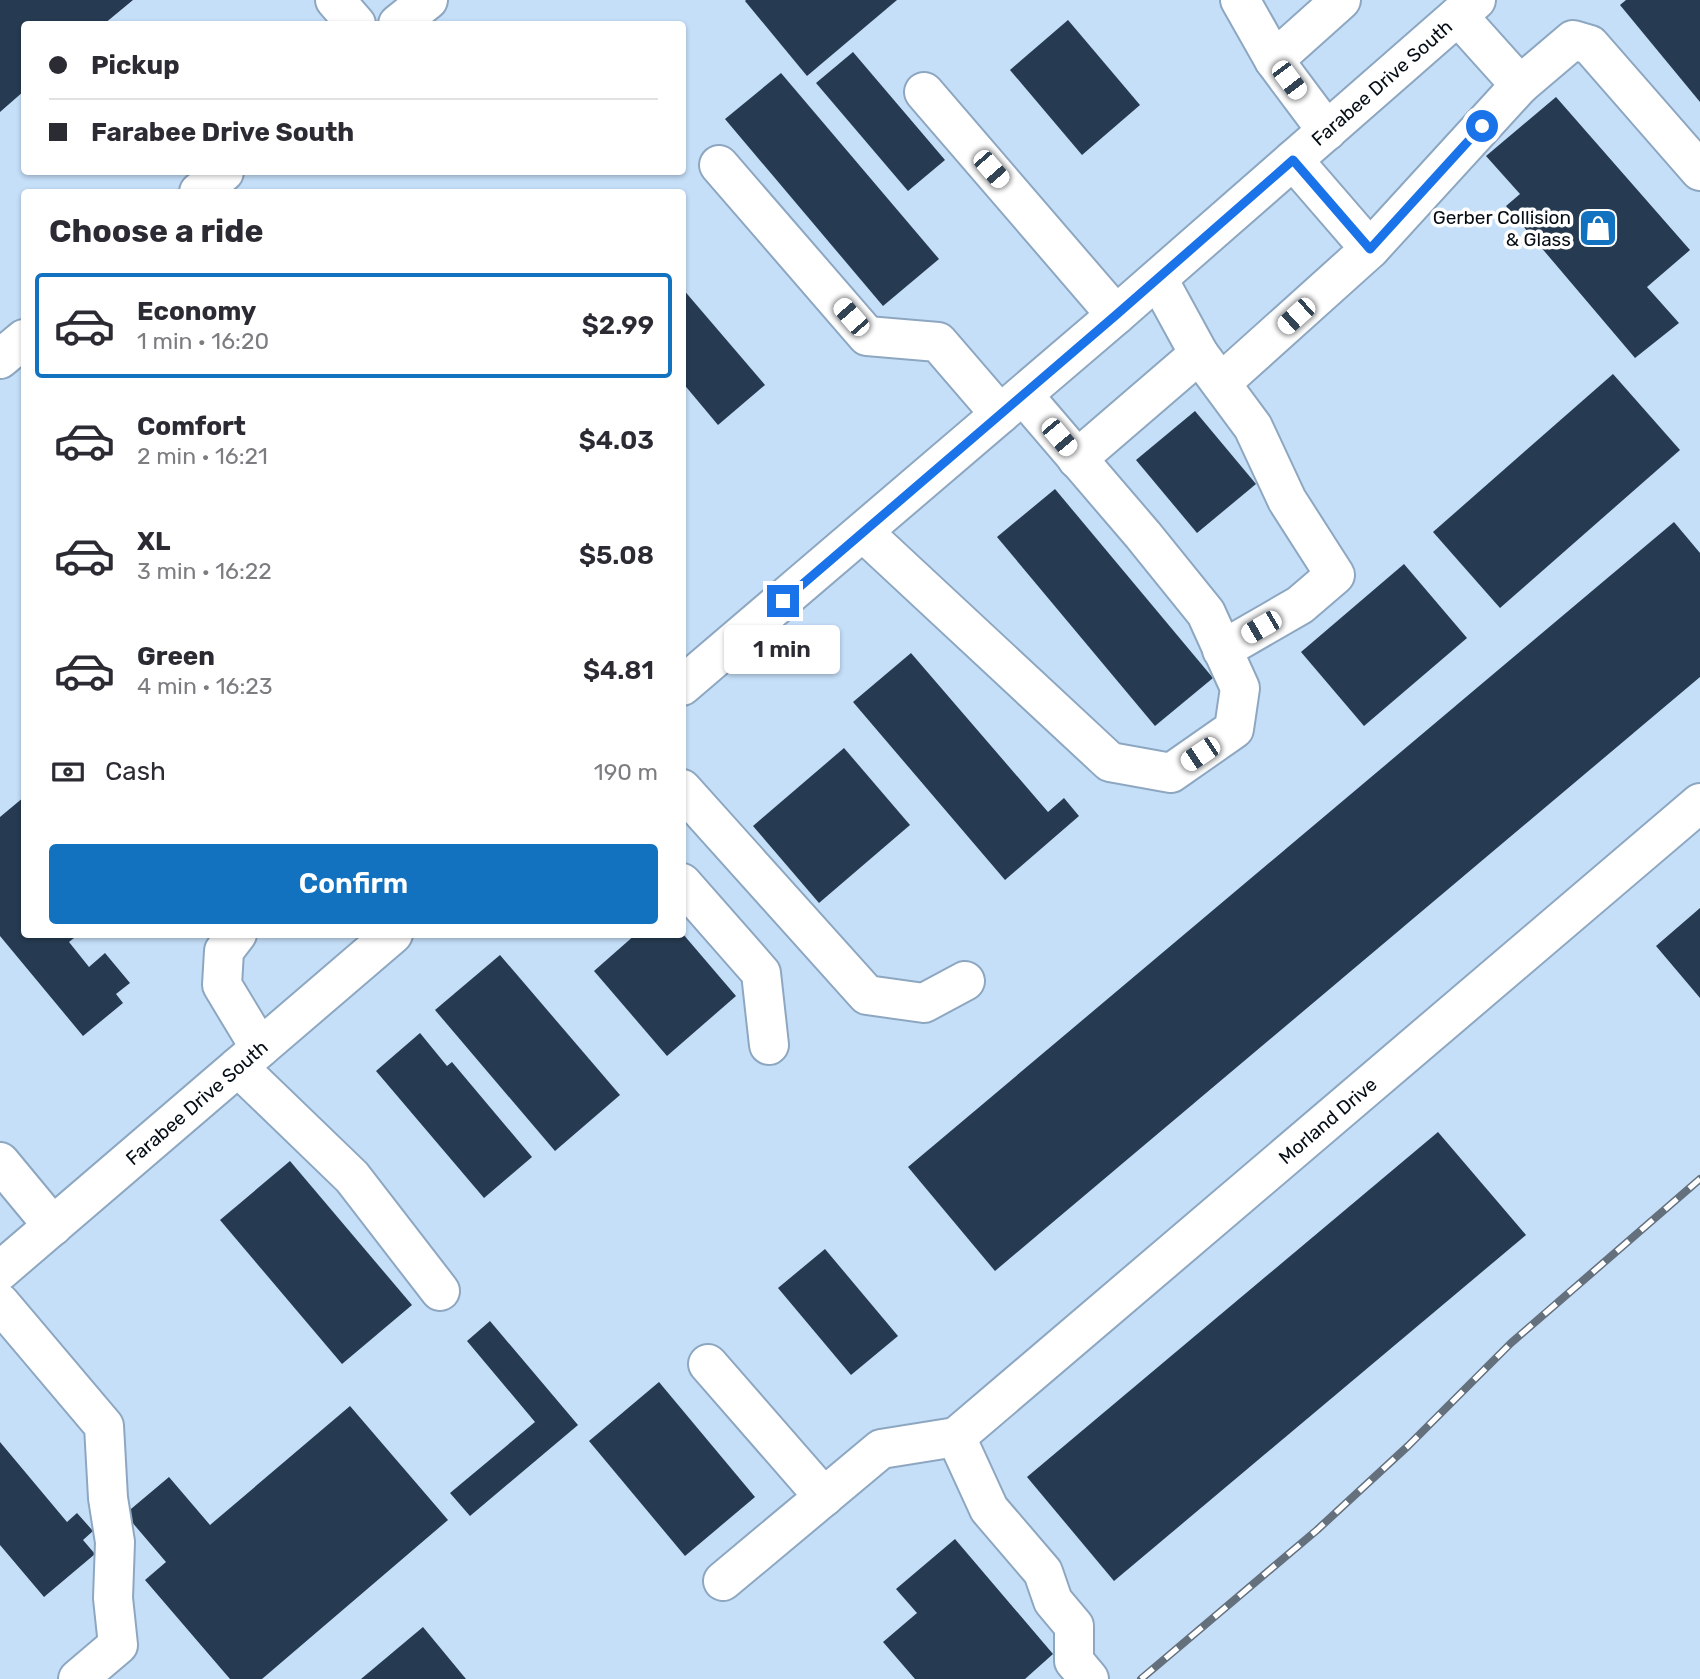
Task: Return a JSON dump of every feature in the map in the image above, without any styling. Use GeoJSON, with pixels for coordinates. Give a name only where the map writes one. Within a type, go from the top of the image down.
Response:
{"type":"FeatureCollection","features":[{"type":"Feature","properties":{"kind":"street"},"geometry":{"type":"LineString","coordinates":[[335,0],[353,21]]}},
{"type":"Feature","properties":{"kind":"street"},"geometry":{"type":"LineString","coordinates":[[402,21],[428,0]]}},
{"type":"Feature","properties":{"kind":"street"},"geometry":{"type":"LineString","coordinates":[[1240,0],[1274,60],[1327,131]]}},
{"type":"Feature","properties":{"kind":"street"},"geometry":{"type":"LineString","coordinates":[[1274,60],[1341,0]]}},
{"type":"Feature","properties":{"kind":"street"},"geometry":{"type":"LineString","coordinates":[[1467,8],[1520,85]]}},
{"type":"Feature","properties":{"kind":"street","name":"Farabee Drive South"},"geometry":{"type":"LineString","coordinates":[[686,684],[1158,279],[1467,8]]}},
{"type":"Feature","properties":{"kind":"street"},"geometry":{"type":"LineString","coordinates":[[1077,459],[1210,368],[1370,249],[1520,85],[1573,40],[1590,45],[1700,171]]}},
{"type":"Feature","properties":{"kind":"street"},"geometry":{"type":"LineString","coordinates":[[924,92],[1116,315]]}},
{"type":"Feature","properties":{"kind":"street"},"geometry":{"type":"LineString","coordinates":[[1293,160],[1370,249]]}},
{"type":"Feature","properties":{"kind":"street"},"geometry":{"type":"LineString","coordinates":[[719,165],[867,336],[938,342],[1077,459],[1206,613],[1240,688],[1234,729],[1171,773],[1110,762],[863,532]]}},
{"type":"Feature","properties":{"kind":"street"},"geometry":{"type":"LineString","coordinates":[[203,189],[219,175]]}},
{"type":"Feature","properties":{"kind":"street"},"geometry":{"type":"LineString","coordinates":[[1158,279],[1210,368],[1253,427],[1287,500],[1335,575],[1300,605],[1222,650]]}},
{"type":"Feature","properties":{"kind":"street"},"geometry":{"type":"LineString","coordinates":[[0,359],[21,342]]}},
{"type":"Feature","properties":{"kind":"street"},"geometry":{"type":"LineString","coordinates":[[686,793],[867,995],[924,1003],[965,981]]}},
{"type":"Feature","properties":{"kind":"street","name":"Morland Drive"},"geometry":{"type":"LineString","coordinates":[[956,1437],[1700,803]]}},
{"type":"Feature","properties":{"kind":"street"},"geometry":{"type":"LineString","coordinates":[[686,888],[761,973],[769,1045]]}},
{"type":"Feature","properties":{"kind":"street"},"geometry":{"type":"LineString","coordinates":[[234,938],[224,951],[222,985],[249,1058],[352,1177],[440,1291]]}},
{"type":"Feature","properties":{"kind":"street","name":"Farabee Drive South"},"geometry":{"type":"LineString","coordinates":[[0,1271],[388,938]]}},
{"type":"Feature","properties":{"kind":"street"},"geometry":{"type":"LineString","coordinates":[[0,1162],[53,1226]]}},
{"type":"Feature","properties":{"kind":"street"},"geometry":{"type":"LineString","coordinates":[[0,1303],[104,1426],[108,1498],[115,1542],[113,1598],[118,1645],[78,1679]]}},
{"type":"Feature","properties":{"kind":"street"},"geometry":{"type":"LineString","coordinates":[[708,1364],[824,1497]]}},
{"type":"Feature","properties":{"kind":"street"},"geometry":{"type":"LineString","coordinates":[[723,1581],[881,1449],[956,1437],[989,1509],[1043,1572],[1053,1601],[1074,1626],[1074,1661],[1089,1679]]}},
{"type":"Feature","properties":{"kind":"shaded area"},"geometry":{"type":"Polygon","coordinates":[[[0,0],[1700,0],[1700,1679],[0,1679],[0,0]]]}},
{"type":"Feature","properties":{"kind":"building"},"geometry":{"type":"Polygon","coordinates":[[[0,0],[133,0],[108,21],[21,21],[21,94],[0,112],[0,0]]]}},
{"type":"Feature","properties":{"kind":"building"},"geometry":{"type":"Polygon","coordinates":[[[746,0],[897,0],[807,76],[746,0]]]}},
{"type":"Feature","properties":{"kind":"building"},"geometry":{"type":"Polygon","coordinates":[[[1626,0],[1700,0],[1700,102],[1620,5],[1626,0]]]}},
{"type":"Feature","properties":{"kind":"building"},"geometry":{"type":"Polygon","coordinates":[[[1068,20],[1140,105],[1082,155],[1010,70],[1068,20]]]}},
{"type":"Feature","properties":{"kind":"building"},"geometry":{"type":"Polygon","coordinates":[[[853,52],[945,160],[908,191],[816,83],[853,52]]]}},
{"type":"Feature","properties":{"kind":"building"},"geometry":{"type":"Polygon","coordinates":[[[781,73],[939,259],[883,306],[725,119],[781,73]]]}},
{"type":"Feature","properties":{"kind":"building","name":"Gerber Collision & Glass"},"geometry":{"type":"Polygon","coordinates":[[[1556,97],[1690,250],[1647,287],[1679,323],[1635,358],[1506,206],[1520,194],[1486,156],[1556,97]]]}},
{"type":"Feature","properties":{"kind":"building"},"geometry":{"type":"Polygon","coordinates":[[[686,293],[765,385],[718,425],[686,387],[686,293]]]}},
{"type":"Feature","properties":{"kind":"building"},"geometry":{"type":"Polygon","coordinates":[[[1613,374],[1680,450],[1500,608],[1433,532],[1613,374]]]}},
{"type":"Feature","properties":{"kind":"building"},"geometry":{"type":"Polygon","coordinates":[[[1195,411],[1256,484],[1197,533],[1136,460],[1195,411]]]}},
{"type":"Feature","properties":{"kind":"building"},"geometry":{"type":"Polygon","coordinates":[[[1055,489],[1213,678],[1155,726],[997,537],[1055,489]]]}},
{"type":"Feature","properties":{"kind":"building"},"geometry":{"type":"Polygon","coordinates":[[[1674,522],[1700,553],[1700,677],[995,1271],[908,1167],[1674,522]]]}},
{"type":"Feature","properties":{"kind":"building"},"geometry":{"type":"Polygon","coordinates":[[[1404,564],[1467,638],[1364,726],[1301,652],[1404,564]]]}},
{"type":"Feature","properties":{"kind":"building"},"geometry":{"type":"Polygon","coordinates":[[[911,653],[1048,812],[1064,798],[1079,816],[1005,880],[853,702],[911,653]]]}},
{"type":"Feature","properties":{"kind":"building"},"geometry":{"type":"Polygon","coordinates":[[[844,748],[910,825],[819,903],[753,826],[844,748]]]}},
{"type":"Feature","properties":{"kind":"building"},"geometry":{"type":"Polygon","coordinates":[[[21,800],[21,938],[74,938],[69,942],[89,967],[105,953],[130,983],[116,994],[123,1003],[83,1036],[0,936],[0,817],[21,800]]]}},
{"type":"Feature","properties":{"kind":"building"},"geometry":{"type":"Polygon","coordinates":[[[1700,908],[1700,998],[1656,946],[1700,908]]]}},
{"type":"Feature","properties":{"kind":"building"},"geometry":{"type":"Polygon","coordinates":[[[631,938],[686,938],[736,996],[667,1056],[594,971],[631,938]]]}},
{"type":"Feature","properties":{"kind":"building"},"geometry":{"type":"Polygon","coordinates":[[[500,955],[620,1095],[555,1151],[435,1010],[500,955]]]}},
{"type":"Feature","properties":{"kind":"building"},"geometry":{"type":"Polygon","coordinates":[[[420,1033],[447,1066],[452,1062],[532,1157],[484,1198],[376,1071],[420,1033]]]}},
{"type":"Feature","properties":{"kind":"building"},"geometry":{"type":"Polygon","coordinates":[[[1438,1132],[1526,1235],[1114,1581],[1027,1477],[1438,1132]]]}},
{"type":"Feature","properties":{"kind":"building"},"geometry":{"type":"Polygon","coordinates":[[[290,1161],[412,1305],[342,1364],[220,1220],[290,1161]]]}},
{"type":"Feature","properties":{"kind":"building"},"geometry":{"type":"Polygon","coordinates":[[[825,1249],[898,1336],[851,1375],[778,1288],[825,1249]]]}},
{"type":"Feature","properties":{"kind":"building"},"geometry":{"type":"Polygon","coordinates":[[[490,1321],[578,1425],[470,1516],[450,1493],[535,1422],[467,1341],[490,1321]]]}},
{"type":"Feature","properties":{"kind":"building"},"geometry":{"type":"Polygon","coordinates":[[[659,1382],[755,1497],[685,1556],[589,1441],[659,1382]]]}},
{"type":"Feature","properties":{"kind":"building"},"geometry":{"type":"Polygon","coordinates":[[[350,1406],[448,1520],[262,1679],[230,1679],[145,1580],[166,1562],[125,1514],[169,1477],[210,1525],[350,1406]]]}},
{"type":"Feature","properties":{"kind":"building"},"geometry":{"type":"Polygon","coordinates":[[[0,1442],[67,1522],[77,1513],[93,1531],[83,1540],[95,1554],[44,1597],[0,1545],[0,1442]]]}},
{"type":"Feature","properties":{"kind":"building"},"geometry":{"type":"Polygon","coordinates":[[[955,1539],[1053,1654],[1025,1679],[915,1679],[883,1642],[917,1613],[896,1589],[955,1539]]]}},
{"type":"Feature","properties":{"kind":"building"},"geometry":{"type":"Polygon","coordinates":[[[423,1627],[466,1679],[361,1679],[423,1627]]]}},
{"type":"Feature","properties":{"kind":"railway"},"geometry":{"type":"LineString","coordinates":[[1141,1679],[1317,1530],[1408,1446],[1511,1343],[1700,1179]]}},
{"type":"Feature","properties":{"kind":"place","name":"Gerber Collision & Glass"},"geometry":{"type":"Point","coordinates":[1598,228]}},
{"type":"Feature","properties":{"kind":"route"},"geometry":{"type":"LineString","coordinates":[[783,601],[1293,160],[1370,249],[1482,126]]}}]}
